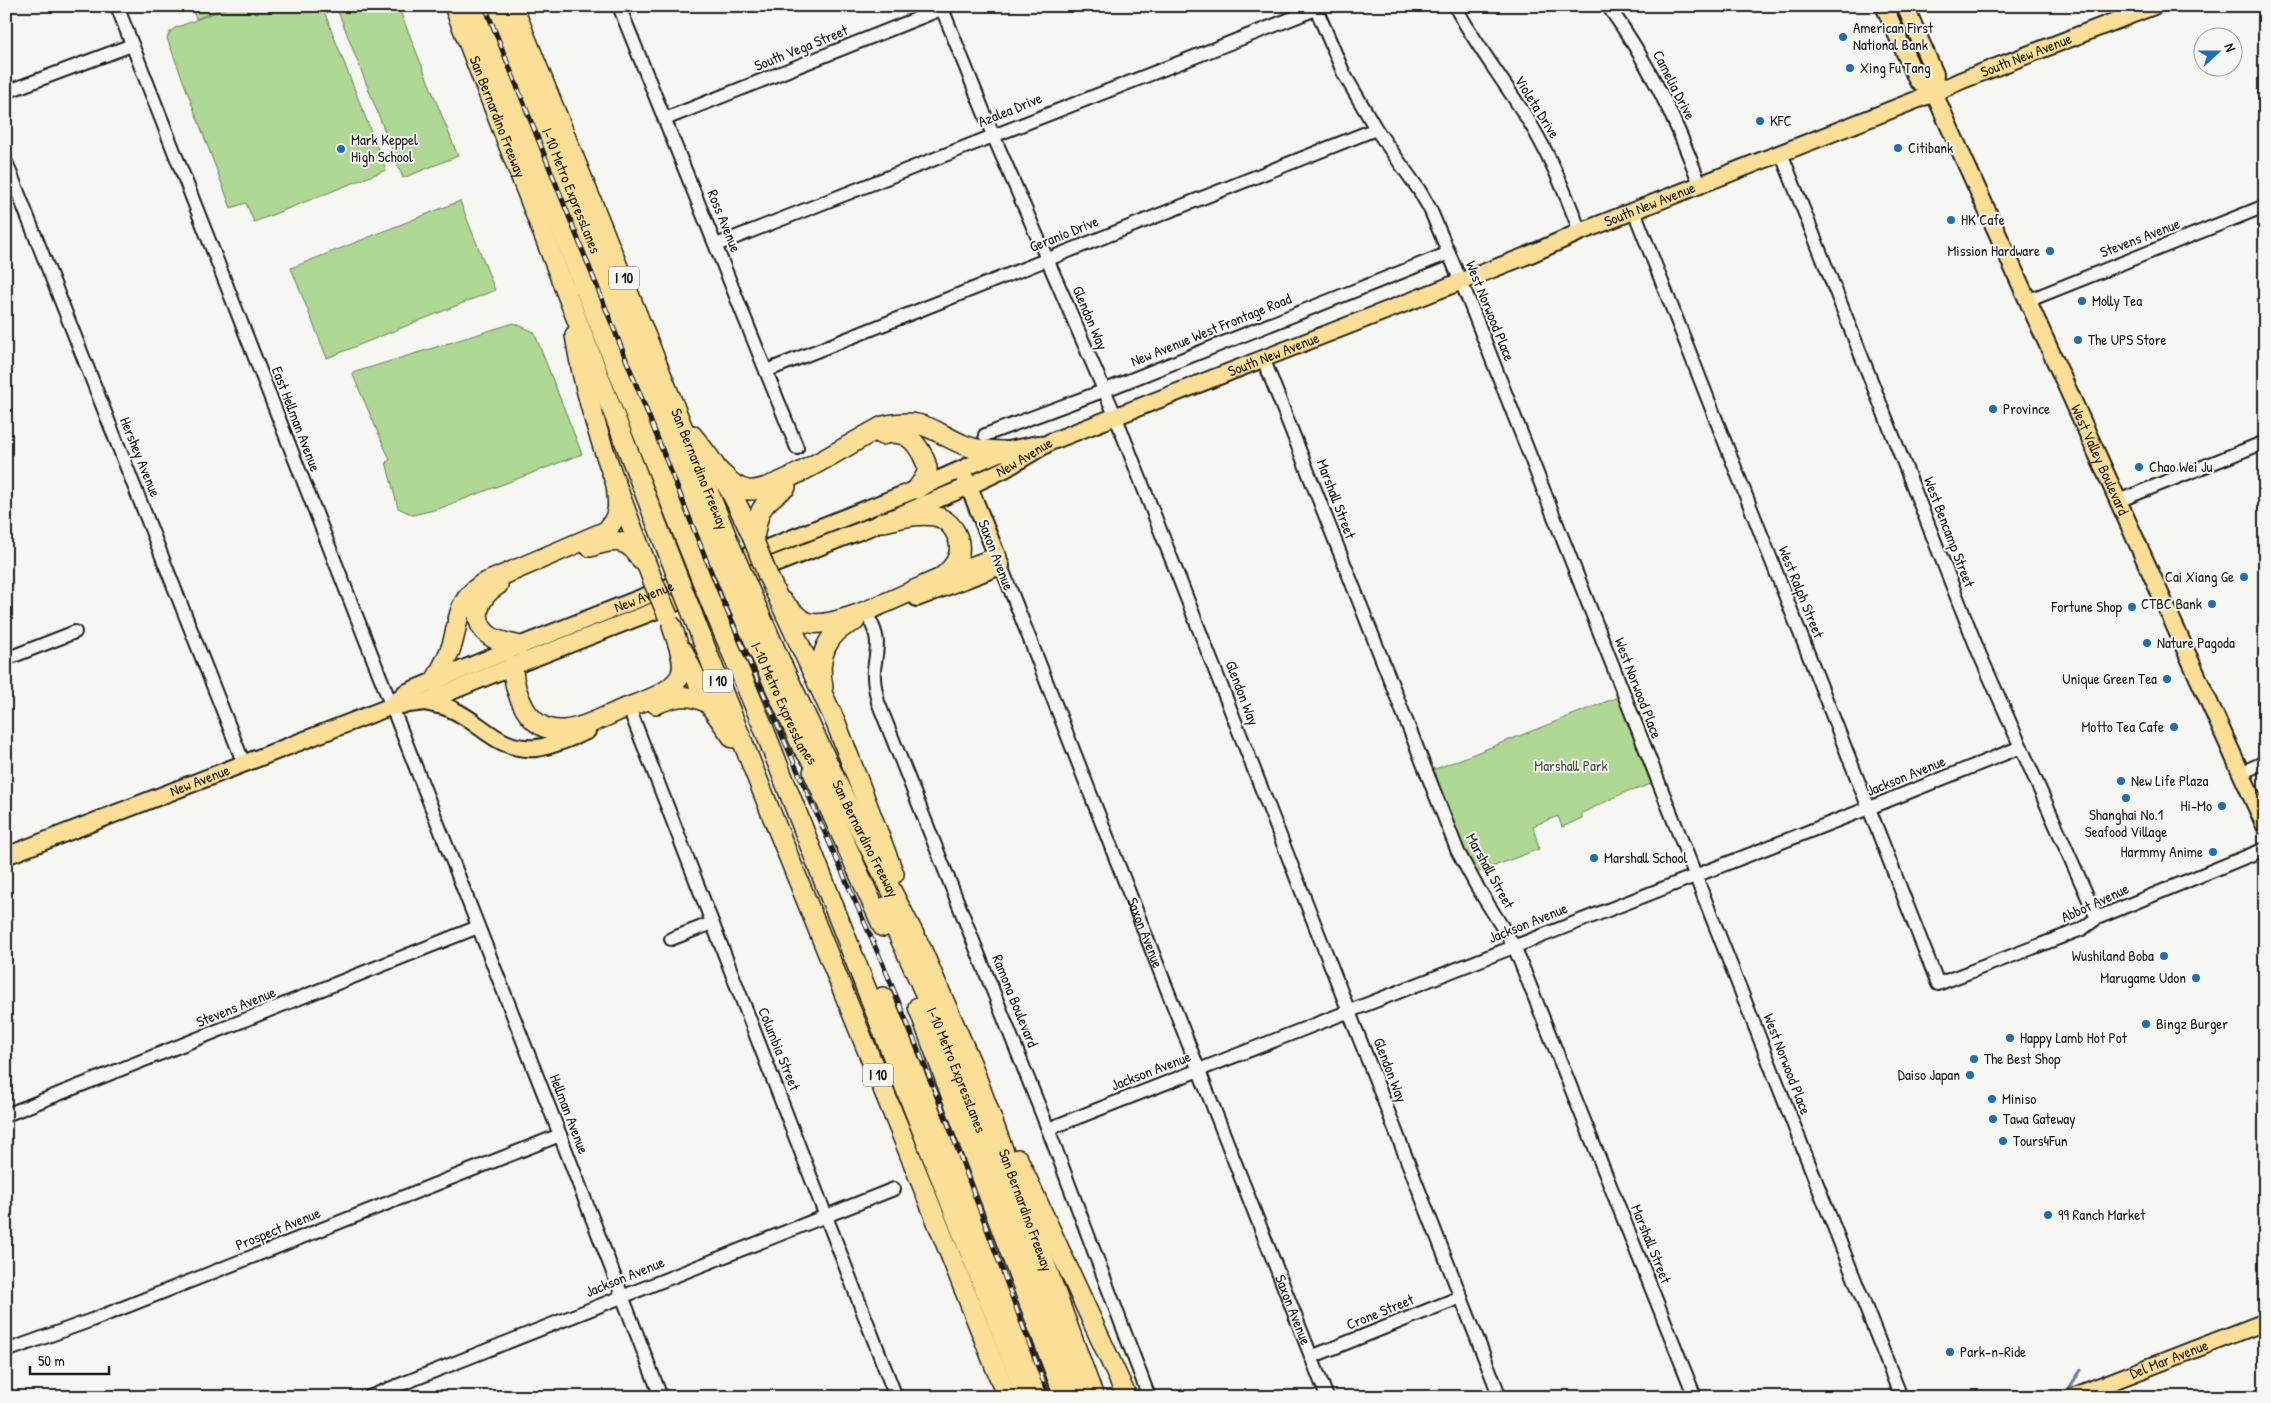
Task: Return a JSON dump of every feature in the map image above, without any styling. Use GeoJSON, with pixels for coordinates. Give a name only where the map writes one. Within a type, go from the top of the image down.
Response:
{"type":"FeatureCollection","features":[{"type":"Feature","properties":{"kind":"highway","name":"San Bernardino Freeway"},"geometry":{"type":"LineString","coordinates":[[454,6],[746,754],[916,1166],[1007,1397]]}},
{"type":"Feature","properties":{"kind":"highway","name":"I-10 Metro ExpressLanes"},"geometry":{"type":"LineString","coordinates":[[472,6],[710,601],[762,724],[1027,1397]]}},
{"type":"Feature","properties":{"kind":"highway","name":"I-10 Metro ExpressLanes"},"geometry":{"type":"LineString","coordinates":[[497,6],[725,554]]}},
{"type":"Feature","properties":{"kind":"highway","name":"San Bernardino Freeway"},"geometry":{"type":"LineString","coordinates":[[513,6],[683,426],[725,554],[740,588],[782,665],[849,808],[920,948],[972,1065],[1094,1397]]}},
{"type":"Feature","properties":{"kind":"highway"},"geometry":{"type":"LineString","coordinates":[[569,299],[579,364],[616,484],[653,581],[708,703],[746,754]]}},
{"type":"Feature","properties":{"kind":"highway"},"geometry":{"type":"LineString","coordinates":[[719,471],[733,485],[747,490],[764,489],[883,426],[898,422],[914,422],[931,426],[965,445],[982,450],[1003,451]]}},
{"type":"Feature","properties":{"kind":"highway"},"geometry":{"type":"LineString","coordinates":[[683,426],[708,453],[754,541],[776,595],[827,706],[875,824],[920,948]]}},
{"type":"Feature","properties":{"kind":"highway"},"geometry":{"type":"LineString","coordinates":[[754,541],[757,516],[767,500],[793,482],[875,438],[892,433],[906,434],[914,440],[927,464],[927,472],[918,489]]}},
{"type":"Feature","properties":{"kind":"highway"},"geometry":{"type":"LineString","coordinates":[[435,681],[452,646],[460,607],[473,591],[482,584],[606,531],[616,521],[619,506],[616,484]]}},
{"type":"Feature","properties":{"kind":"highway"},"geometry":{"type":"LineString","coordinates":[[883,522],[924,515],[942,518],[950,526],[958,540],[960,549],[958,558],[942,578]]}},
{"type":"Feature","properties":{"kind":"highway"},"geometry":{"type":"LineString","coordinates":[[519,646],[492,638],[481,625],[478,616],[478,606],[482,599],[495,587],[507,580],[589,547],[616,540],[627,543],[636,551],[653,581]]}},
{"type":"Feature","properties":{"kind":"highway"},"geometry":{"type":"LineString","coordinates":[[776,595],[793,613],[807,622],[823,623],[843,619],[942,578],[999,562]]}},
{"type":"Feature","properties":{"kind":"highway","name":"I-10 Metro ExpressLanes"},"geometry":{"type":"LineString","coordinates":[[740,588],[802,748],[818,768],[895,927],[940,1028],[1017,1228],[1077,1397]]}},
{"type":"Feature","properties":{"kind":"highway"},"geometry":{"type":"LineString","coordinates":[[827,706],[821,676],[822,655],[827,641],[850,623],[868,616]]}},
{"type":"Feature","properties":{"kind":"highway"},"geometry":{"type":"LineString","coordinates":[[513,666],[516,690],[523,707],[534,722],[546,729],[576,728],[668,690],[680,677],[682,664],[670,621]]}},
{"type":"Feature","properties":{"kind":"highway"},"geometry":{"type":"LineString","coordinates":[[632,714],[679,695],[690,696],[708,703]]}},
{"type":"Feature","properties":{"kind":"highway"},"geometry":{"type":"LineString","coordinates":[[762,724],[904,1046],[1042,1397]]}},
{"type":"Feature","properties":{"kind":"highway"},"geometry":{"type":"LineString","coordinates":[[802,748],[920,1012],[1065,1397]]}},
{"type":"Feature","properties":{"kind":"highway"},"geometry":{"type":"LineString","coordinates":[[972,1065],[1045,1216],[1126,1397]]}},
{"type":"Feature","properties":{"kind":"main road"},"geometry":{"type":"LineString","coordinates":[[1884,6],[1917,80],[1934,93]]}},
{"type":"Feature","properties":{"kind":"main road"},"geometry":{"type":"LineString","coordinates":[[1905,6],[1935,74],[1934,93]]}},
{"type":"Feature","properties":{"kind":"main road","name":"South New Avenue"},"geometry":{"type":"LineString","coordinates":[[1116,415],[1146,405],[1526,256],[1580,232],[2154,6]]}},
{"type":"Feature","properties":{"kind":"main road","name":"West Valley Boulevard"},"geometry":{"type":"LineString","coordinates":[[1934,93],[2265,826]]}},
{"type":"Feature","properties":{"kind":"main road"},"geometry":{"type":"LineString","coordinates":[[1050,442],[1116,415]]}},
{"type":"Feature","properties":{"kind":"main road","name":"New Avenue"},"geometry":{"type":"LineString","coordinates":[[392,706],[405,693],[519,646],[918,489],[961,468],[1003,451],[1050,442]]}},
{"type":"Feature","properties":{"kind":"main road","name":"New Avenue"},"geometry":{"type":"LineString","coordinates":[[6,856],[392,706],[425,702],[883,522],[969,486],[1004,469],[1050,442]]}},
{"type":"Feature","properties":{"kind":"main road","name":"Saxon Avenue"},"geometry":{"type":"LineString","coordinates":[[961,468],[999,562]]}},
{"type":"Feature","properties":{"kind":"main road"},"geometry":{"type":"LineString","coordinates":[[868,616],[999,562]]}},
{"type":"Feature","properties":{"kind":"main road"},"geometry":{"type":"LineString","coordinates":[[425,702],[450,708],[499,742],[524,748],[548,746],[632,714]]}},
{"type":"Feature","properties":{"kind":"main road","name":"Del Mar Avenue"},"geometry":{"type":"LineString","coordinates":[[2074,1396],[2097,1392],[2265,1322]]}},
{"type":"Feature","properties":{"kind":"street","name":"East Hellman Avenue"},"geometry":{"type":"LineString","coordinates":[[117,6],[445,843]]}},
{"type":"Feature","properties":{"kind":"street","name":"Ross Avenue"},"geometry":{"type":"LineString","coordinates":[[619,6],[797,448]]}},
{"type":"Feature","properties":{"kind":"street","name":"Violeta Drive"},"geometry":{"type":"LineString","coordinates":[[1455,6],[1472,37],[1512,96],[1547,154],[1580,232]]}},
{"type":"Feature","properties":{"kind":"street","name":"Camelia Drive"},"geometry":{"type":"LineString","coordinates":[[1608,6],[1644,60],[1668,104],[1700,185]]}},
{"type":"Feature","properties":{"kind":"street","name":"South Vega Street"},"geometry":{"type":"LineString","coordinates":[[665,120],[944,7]]}},
{"type":"Feature","properties":{"kind":"street","name":"Glendon Way"},"geometry":{"type":"LineString","coordinates":[[944,7],[992,135],[1047,258],[1103,391],[1116,415],[1500,1397]]}},
{"type":"Feature","properties":{"kind":"street","name":"Azalea Drive"},"geometry":{"type":"LineString","coordinates":[[716,244],[1315,8]]}},
{"type":"Feature","properties":{"kind":"street","name":"West Norwood Place"},"geometry":{"type":"LineString","coordinates":[[1315,8],[1344,74],[1376,129],[1419,190],[1449,253],[1901,1397]]}},
{"type":"Feature","properties":{"kind":"street"},"geometry":{"type":"LineString","coordinates":[[6,92],[132,45]]}},
{"type":"Feature","properties":{"kind":"street","name":"Geranio Drive"},"geometry":{"type":"LineString","coordinates":[[766,371],[1376,129]]}},
{"type":"Feature","properties":{"kind":"street","name":"West Bencamp Street"},"geometry":{"type":"LineString","coordinates":[[1782,153],[1979,654],[2097,918]]}},
{"type":"Feature","properties":{"kind":"street","name":"Hershey Avenue"},"geometry":{"type":"LineString","coordinates":[[6,162],[244,764]]}},
{"type":"Feature","properties":{"kind":"street","name":"Stevens Avenue"},"geometry":{"type":"LineString","coordinates":[[2027,301],[2265,206]]}},
{"type":"Feature","properties":{"kind":"street","name":"West Ralph Street"},"geometry":{"type":"LineString","coordinates":[[1634,211],[1938,984]]}},
{"type":"Feature","properties":{"kind":"street","name":"New Avenue West Frontage Road"},"geometry":{"type":"LineString","coordinates":[[985,435],[1103,391],[1449,253]]}},
{"type":"Feature","properties":{"kind":"street","name":"Marshall Street"},"geometry":{"type":"LineString","coordinates":[[1263,358],[1458,852],[1514,946],[1695,1397]]}},
{"type":"Feature","properties":{"kind":"street"},"geometry":{"type":"LineString","coordinates":[[2118,501],[2265,442]]}},
{"type":"Feature","properties":{"kind":"street","name":"Saxon Avenue"},"geometry":{"type":"LineString","coordinates":[[999,562],[1327,1397]]}},
{"type":"Feature","properties":{"kind":"street","name":"Ramona Boulevard"},"geometry":{"type":"LineString","coordinates":[[868,616],[875,628],[878,641],[874,686],[878,702],[1048,1129],[1149,1397]]}},
{"type":"Feature","properties":{"kind":"street"},"geometry":{"type":"LineString","coordinates":[[6,659],[75,632]]}},
{"type":"Feature","properties":{"kind":"street","name":"Columbia Street"},"geometry":{"type":"LineString","coordinates":[[632,714],[896,1397]]}},
{"type":"Feature","properties":{"kind":"street","name":"Jackson Avenue"},"geometry":{"type":"LineString","coordinates":[[1048,1129],[1870,808],[2021,747]]}},
{"type":"Feature","properties":{"kind":"street"},"geometry":{"type":"LineString","coordinates":[[2241,773],[2265,762]]}},
{"type":"Feature","properties":{"kind":"street","name":"Hellman Avenue"},"geometry":{"type":"LineString","coordinates":[[445,843],[661,1397]]}},
{"type":"Feature","properties":{"kind":"street","name":"Abbot Avenue"},"geometry":{"type":"LineString","coordinates":[[1938,984],[2082,928],[2097,918],[2265,849]]}},
{"type":"Feature","properties":{"kind":"street"},"geometry":{"type":"LineString","coordinates":[[671,939],[712,923]]}},
{"type":"Feature","properties":{"kind":"street","name":"Stevens Avenue"},"geometry":{"type":"LineString","coordinates":[[6,1115],[478,927]]}},
{"type":"Feature","properties":{"kind":"street","name":"Prospect Avenue"},"geometry":{"type":"LineString","coordinates":[[6,1351],[92,1320],[560,1135]]}},
{"type":"Feature","properties":{"kind":"street","name":"Jackson Avenue"},"geometry":{"type":"LineString","coordinates":[[369,1397],[894,1189]]}},
{"type":"Feature","properties":{"kind":"street","name":"Crone Street"},"geometry":{"type":"LineString","coordinates":[[1311,1357],[1462,1297]]}},
{"type":"Feature","properties":{"kind":"green space"},"geometry":{"type":"Polygon","coordinates":[[[191,6],[228,6],[196,19],[191,6]]]}},
{"type":"Feature","properties":{"kind":"green space"},"geometry":{"type":"Polygon","coordinates":[[[232,6],[322,6],[386,170],[254,222],[246,203],[231,208],[167,38],[175,28],[232,6]]]}},
{"type":"Feature","properties":{"kind":"green space"},"geometry":{"type":"Polygon","coordinates":[[[336,6],[398,6],[458,156],[403,178],[336,6]]]}},
{"type":"Feature","properties":{"kind":"green space"},"geometry":{"type":"Polygon","coordinates":[[[460,201],[495,290],[327,358],[291,268],[460,201]]]}},
{"type":"Feature","properties":{"kind":"green space"},"geometry":{"type":"Polygon","coordinates":[[[514,323],[534,332],[582,454],[438,509],[413,515],[398,508],[386,462],[390,460],[352,373],[514,323]]]}},
{"type":"Feature","properties":{"kind":"green space","name":"Marshall Park"},"geometry":{"type":"Polygon","coordinates":[[[1618,697],[1651,784],[1632,791],[1630,790],[1582,813],[1582,818],[1562,827],[1558,816],[1533,826],[1539,849],[1476,873],[1464,854],[1433,770],[1618,697]]]}},
{"type":"Feature","properties":{"kind":"waterway"},"geometry":{"type":"LineString","coordinates":[[2063,1397],[2081,1370]]}},
{"type":"Feature","properties":{"kind":"railway"},"geometry":{"type":"LineString","coordinates":[[485,6],[721,597],[885,969],[943,1110],[1049,1397]]}},
{"type":"Feature","properties":{"kind":"place","name":"American First National Bank"},"geometry":{"type":"Point","coordinates":[1843,37]}},
{"type":"Feature","properties":{"kind":"place","name":"Xing Fu Tang"},"geometry":{"type":"Point","coordinates":[1850,68]}},
{"type":"Feature","properties":{"kind":"place","name":"KFC"},"geometry":{"type":"Point","coordinates":[1760,121]}},
{"type":"Feature","properties":{"kind":"place","name":"Citibank"},"geometry":{"type":"Point","coordinates":[1898,148]}},
{"type":"Feature","properties":{"kind":"place","name":"Mark Keppel High School"},"geometry":{"type":"Point","coordinates":[341,149]}},
{"type":"Feature","properties":{"kind":"place","name":"HK Cafe"},"geometry":{"type":"Point","coordinates":[1951,220]}},
{"type":"Feature","properties":{"kind":"place","name":"Mission Hardware"},"geometry":{"type":"Point","coordinates":[2050,251]}},
{"type":"Feature","properties":{"kind":"place","name":"Molly Tea"},"geometry":{"type":"Point","coordinates":[2082,301]}},
{"type":"Feature","properties":{"kind":"place","name":"The UPS Store"},"geometry":{"type":"Point","coordinates":[2078,340]}},
{"type":"Feature","properties":{"kind":"place","name":"Province"},"geometry":{"type":"Point","coordinates":[1993,409]}},
{"type":"Feature","properties":{"kind":"place","name":"Chao Wei Ju"},"geometry":{"type":"Point","coordinates":[2139,467]}},
{"type":"Feature","properties":{"kind":"place","name":"Cai Xiang Ge"},"geometry":{"type":"Point","coordinates":[2244,577]}},
{"type":"Feature","properties":{"kind":"place","name":"CTBC Bank"},"geometry":{"type":"Point","coordinates":[2212,604]}},
{"type":"Feature","properties":{"kind":"place","name":"Fortune Shop"},"geometry":{"type":"Point","coordinates":[2132,607]}},
{"type":"Feature","properties":{"kind":"place","name":"Nature Pagoda"},"geometry":{"type":"Point","coordinates":[2147,643]}},
{"type":"Feature","properties":{"kind":"place","name":"Unique Green Tea"},"geometry":{"type":"Point","coordinates":[2167,679]}},
{"type":"Feature","properties":{"kind":"place","name":"Motto Tea Cafe"},"geometry":{"type":"Point","coordinates":[2174,727]}},
{"type":"Feature","properties":{"kind":"place","name":"New Life Plaza"},"geometry":{"type":"Point","coordinates":[2121,781]}},
{"type":"Feature","properties":{"kind":"place","name":"Shanghai No.1 Seafood Village"},"geometry":{"type":"Point","coordinates":[2126,798]}},
{"type":"Feature","properties":{"kind":"place","name":"Hi-Mo"},"geometry":{"type":"Point","coordinates":[2222,806]}},
{"type":"Feature","properties":{"kind":"place","name":"Harmmy Anime"},"geometry":{"type":"Point","coordinates":[2213,852]}},
{"type":"Feature","properties":{"kind":"place","name":"Marshall School"},"geometry":{"type":"Point","coordinates":[1594,858]}},
{"type":"Feature","properties":{"kind":"place","name":"Wushiland Boba"},"geometry":{"type":"Point","coordinates":[2164,956]}},
{"type":"Feature","properties":{"kind":"place","name":"Marugame Udon"},"geometry":{"type":"Point","coordinates":[2196,978]}},
{"type":"Feature","properties":{"kind":"place","name":"Bingz Burger"},"geometry":{"type":"Point","coordinates":[2146,1024]}},
{"type":"Feature","properties":{"kind":"place","name":"Happy Lamb Hot Pot"},"geometry":{"type":"Point","coordinates":[2010,1038]}},
{"type":"Feature","properties":{"kind":"place","name":"The Best Shop"},"geometry":{"type":"Point","coordinates":[1974,1059]}},
{"type":"Feature","properties":{"kind":"place","name":"Daiso Japan"},"geometry":{"type":"Point","coordinates":[1970,1075]}},
{"type":"Feature","properties":{"kind":"place","name":"Miniso"},"geometry":{"type":"Point","coordinates":[1992,1099]}},
{"type":"Feature","properties":{"kind":"place","name":"Tawa Gateway"},"geometry":{"type":"Point","coordinates":[1993,1119]}},
{"type":"Feature","properties":{"kind":"place","name":"Tours4Fun"},"geometry":{"type":"Point","coordinates":[2003,1141]}},
{"type":"Feature","properties":{"kind":"place","name":"99 Ranch Market"},"geometry":{"type":"Point","coordinates":[2048,1215]}},
{"type":"Feature","properties":{"kind":"place","name":"Park-n-Ride"},"geometry":{"type":"Point","coordinates":[1950,1352]}}]}
